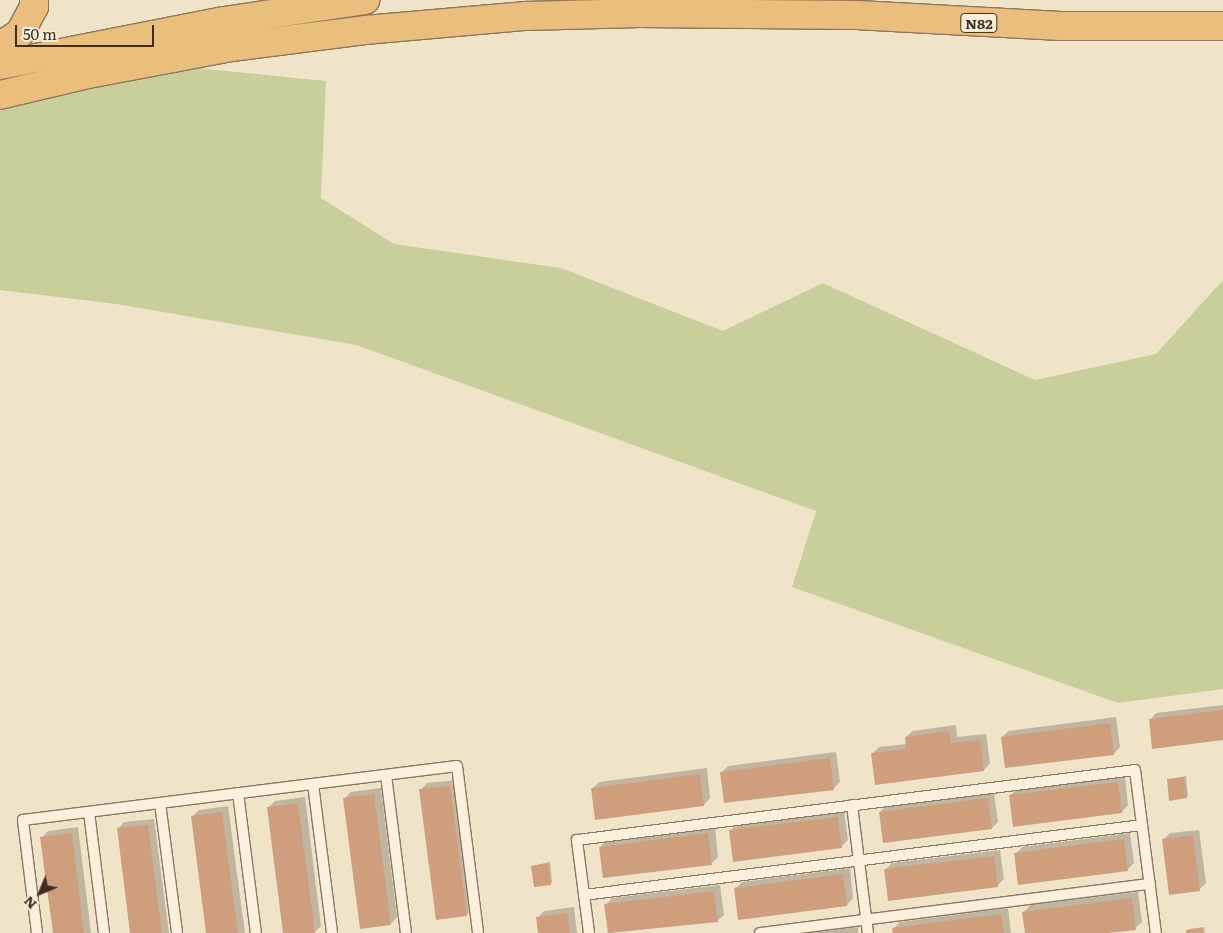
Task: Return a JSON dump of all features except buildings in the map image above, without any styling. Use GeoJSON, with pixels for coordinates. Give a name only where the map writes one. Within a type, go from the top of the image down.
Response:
{"type":"FeatureCollection","features":[{"type":"Feature","properties":{"kind":"highway"},"geometry":{"type":"LineString","coordinates":[[0,46],[20,33],[34,7],[34,0]]}},
{"type":"Feature","properties":{"kind":"highway"},"geometry":{"type":"LineString","coordinates":[[0,65],[215,23],[351,1]]}},
{"type":"Feature","properties":{"kind":"highway","name":"N82"},"geometry":{"type":"LineString","coordinates":[[0,95],[88,74],[231,47],[365,30],[526,16],[640,13],[857,15],[1051,26],[1223,26]]}},
{"type":"Feature","properties":{"kind":"lane"},"geometry":{"type":"LineString","coordinates":[[37,933],[23,820],[457,766],[478,933]]}},
{"type":"Feature","properties":{"kind":"lane"},"geometry":{"type":"LineString","coordinates":[[589,933],[578,840],[1135,770],[1156,933]]}},
{"type":"Feature","properties":{"kind":"lane"},"geometry":{"type":"LineString","coordinates":[[386,774],[406,933]]}},
{"type":"Feature","properties":{"kind":"lane"},"geometry":{"type":"LineString","coordinates":[[313,784],[332,933]]}},
{"type":"Feature","properties":{"kind":"lane"},"geometry":{"type":"LineString","coordinates":[[238,793],[256,933]]}},
{"type":"Feature","properties":{"kind":"lane"},"geometry":{"type":"LineString","coordinates":[[160,803],[177,933]]}},
{"type":"Feature","properties":{"kind":"lane"},"geometry":{"type":"LineString","coordinates":[[852,805],[868,933]]}},
{"type":"Feature","properties":{"kind":"lane"},"geometry":{"type":"LineString","coordinates":[[89,812],[104,933]]}},
{"type":"Feature","properties":{"kind":"lane"},"geometry":{"type":"LineString","coordinates":[[584,895],[1142,825]]}},
{"type":"Feature","properties":{"kind":"lane"},"geometry":{"type":"LineString","coordinates":[[760,933],[1150,884]]}},
{"type":"Feature","properties":{"kind":"green space"},"geometry":{"type":"Polygon","coordinates":[[[186,67],[326,81],[321,198],[394,244],[561,268],[723,331],[823,283],[1035,380],[1156,354],[1223,280],[1223,689],[1118,703],[792,587],[816,511],[356,345],[116,304],[0,290],[0,110],[186,67]]]}}]}
